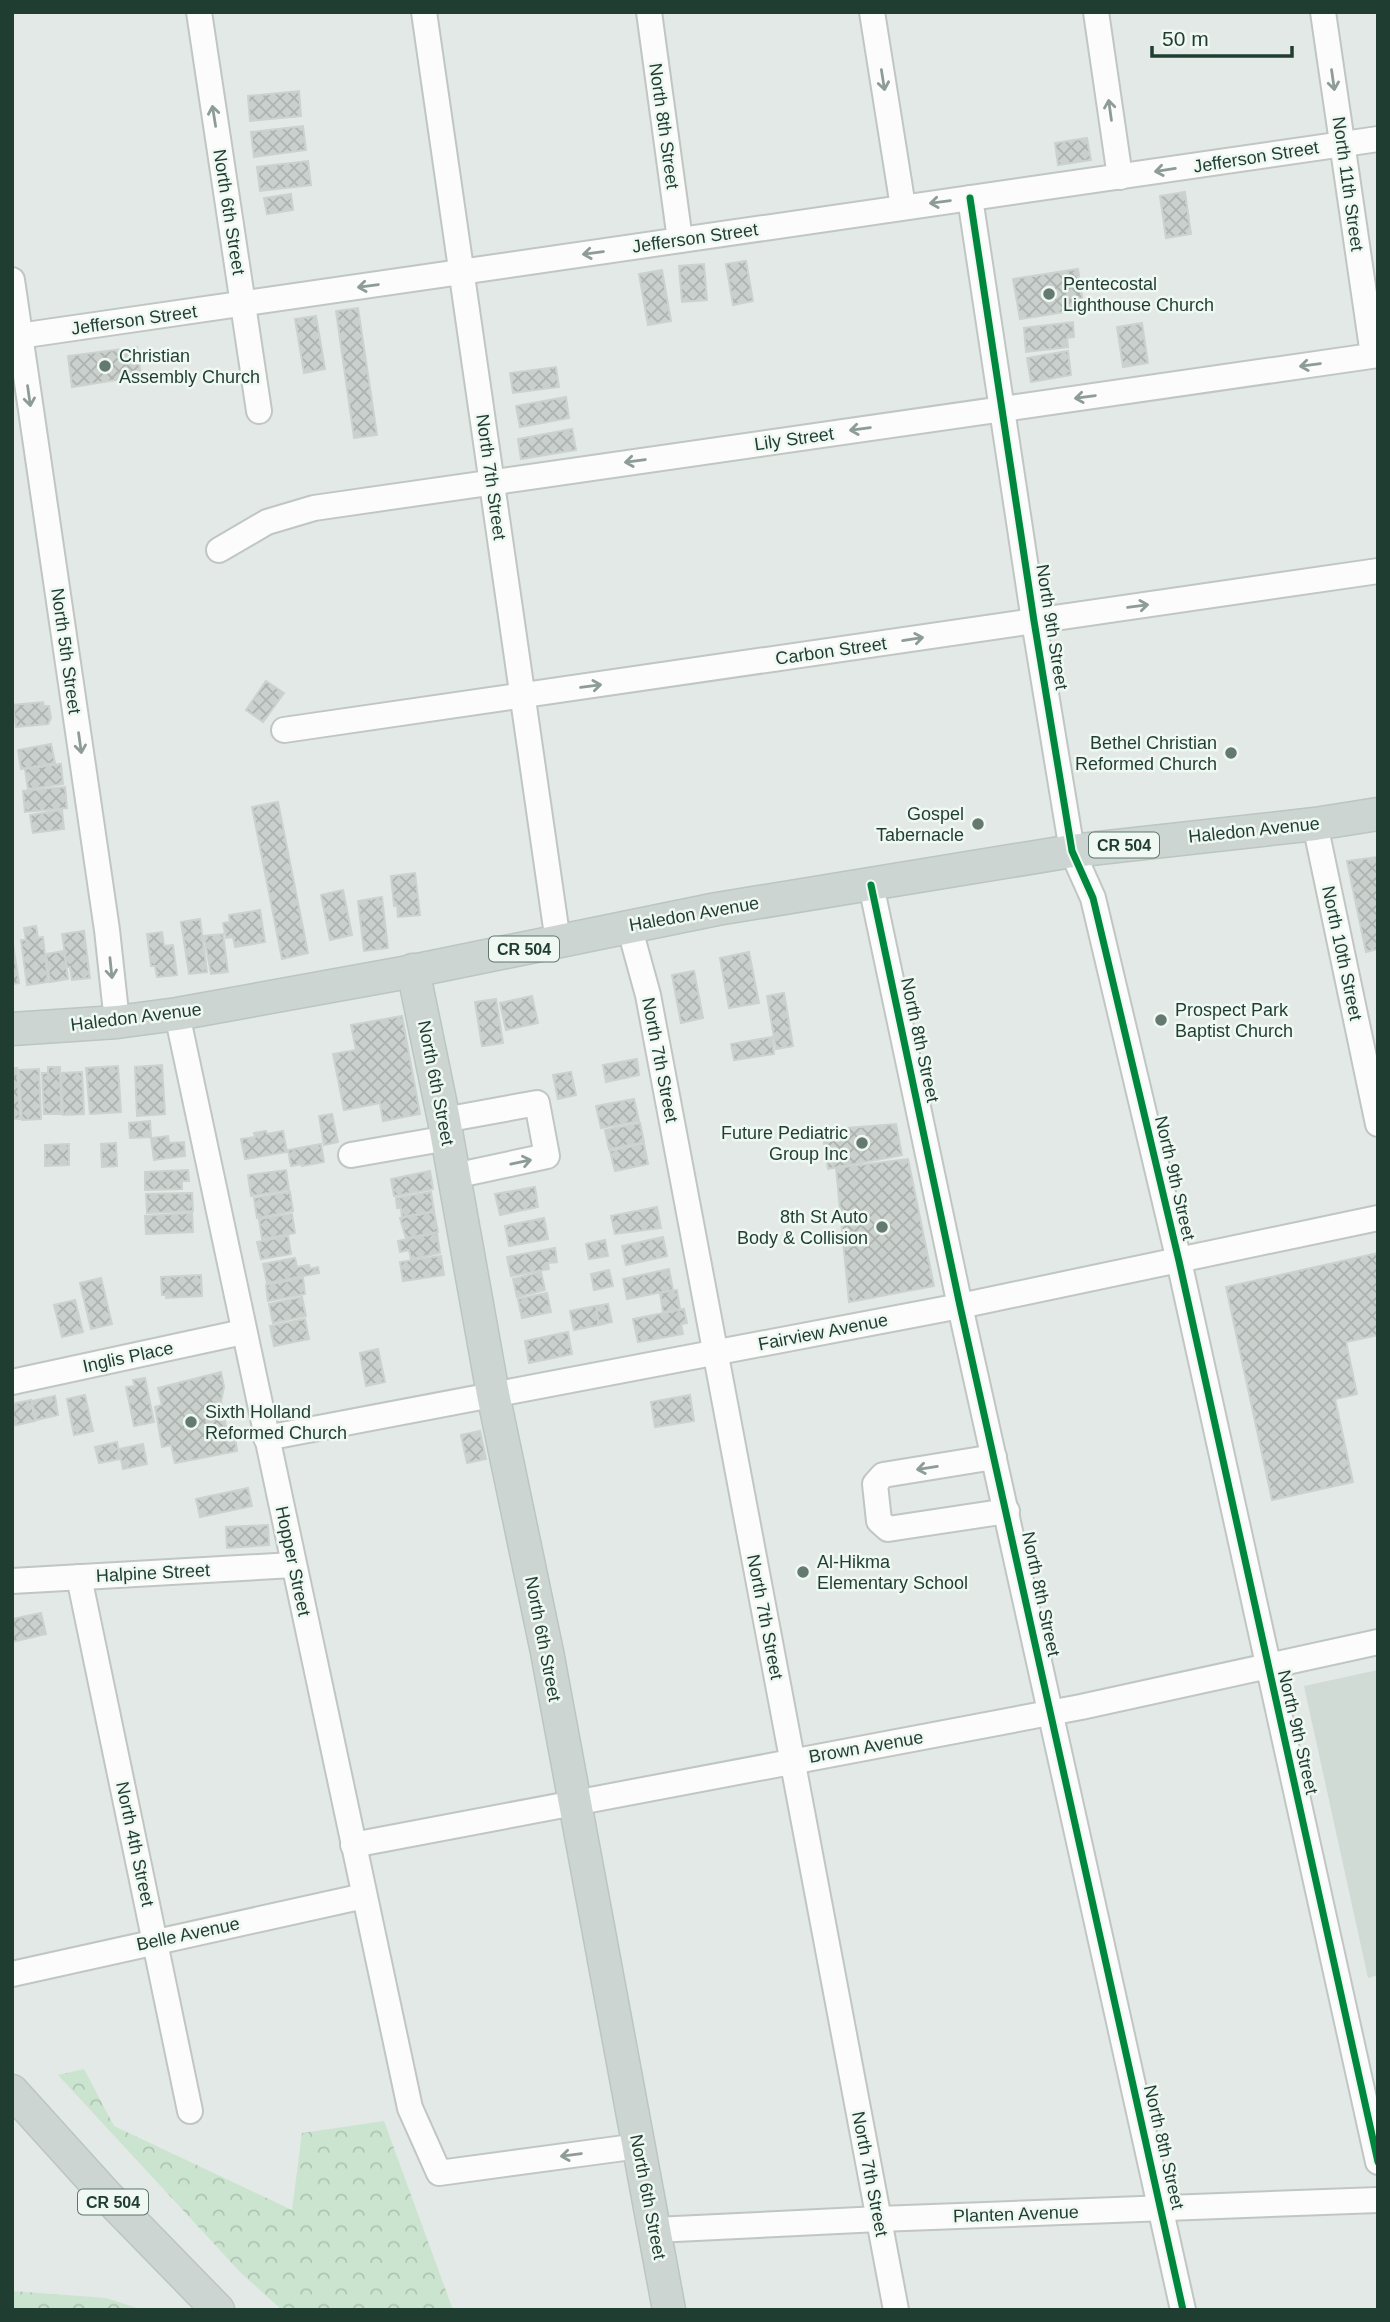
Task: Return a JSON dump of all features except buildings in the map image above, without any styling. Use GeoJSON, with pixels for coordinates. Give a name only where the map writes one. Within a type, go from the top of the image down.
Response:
{"type":"FeatureCollection","features":[{"type":"Feature","properties":{"kind":"main road","name":"Haledon Avenue"},"geometry":{"type":"LineString","coordinates":[[12,1029],[117,1022],[177,1014],[558,942],[629,926],[1072,851],[1315,824],[1378,814]]}},
{"type":"Feature","properties":{"kind":"main road","name":"North 6th Street"},"geometry":{"type":"LineString","coordinates":[[413,970],[446,1129],[494,1394],[547,1652],[669,2310]]}},
{"type":"Feature","properties":{"kind":"main road","name":"CR 504"},"geometry":{"type":"LineString","coordinates":[[12,2091],[106,2195],[218,2310]]}},
{"type":"Feature","properties":{"kind":"street","name":"North 6th Street"},"geometry":{"type":"LineString","coordinates":[[199,12],[259,411]]}},
{"type":"Feature","properties":{"kind":"street","name":"North 7th Street"},"geometry":{"type":"LineString","coordinates":[[424,12],[558,942]]}},
{"type":"Feature","properties":{"kind":"street","name":"North 8th Street"},"geometry":{"type":"LineString","coordinates":[[649,12],[680,240]]}},
{"type":"Feature","properties":{"kind":"street"},"geometry":{"type":"LineString","coordinates":[[872,12],[903,207]]}},
{"type":"Feature","properties":{"kind":"street"},"geometry":{"type":"LineString","coordinates":[[1096,12],[1120,177]]}},
{"type":"Feature","properties":{"kind":"street","name":"North 11th Street"},"geometry":{"type":"LineString","coordinates":[[1323,12],[1375,355]]}},
{"type":"Feature","properties":{"kind":"street","name":"Jefferson Street"},"geometry":{"type":"LineString","coordinates":[[16,336],[1378,139]]}},
{"type":"Feature","properties":{"kind":"street","name":"North 9th Street"},"geometry":{"type":"LineString","coordinates":[[970,198],[1072,851],[1093,898],[1179,1261],[1378,2162]]}},
{"type":"Feature","properties":{"kind":"street","name":"North 5th Street"},"geometry":{"type":"LineString","coordinates":[[12,281],[16,336],[105,916],[117,1022]]}},
{"type":"Feature","properties":{"kind":"street","name":"Lily Street"},"geometry":{"type":"LineString","coordinates":[[219,550],[267,522],[314,508],[1375,355]]}},
{"type":"Feature","properties":{"kind":"street","name":"Carbon Street"},"geometry":{"type":"LineString","coordinates":[[284,730],[1378,571]]}},
{"type":"Feature","properties":{"kind":"street","name":"North 10th Street"},"geometry":{"type":"LineString","coordinates":[[1315,824],[1378,1124]]}},
{"type":"Feature","properties":{"kind":"street","name":"North 8th Street"},"geometry":{"type":"LineString","coordinates":[[871,884],[960,1307],[1183,2310]]}},
{"type":"Feature","properties":{"kind":"street","name":"North 7th Street"},"geometry":{"type":"LineString","coordinates":[[629,926],[648,995],[895,2310]]}},
{"type":"Feature","properties":{"kind":"street","name":"Hopper Street"},"geometry":{"type":"LineString","coordinates":[[177,1014],[410,2108],[439,2173],[639,2146]]}},
{"type":"Feature","properties":{"kind":"street"},"geometry":{"type":"LineString","coordinates":[[351,1156],[537,1103],[547,1156],[454,1177]]}},
{"type":"Feature","properties":{"kind":"street","name":"Fairview Avenue"},"geometry":{"type":"LineString","coordinates":[[266,1438],[960,1307],[1378,1218]]}},
{"type":"Feature","properties":{"kind":"street","name":"Inglis Place"},"geometry":{"type":"LineString","coordinates":[[12,1382],[243,1332]]}},
{"type":"Feature","properties":{"kind":"street"},"geometry":{"type":"LineString","coordinates":[[994,1457],[883,1475],[875,1483],[879,1521],[888,1530],[1007,1511]]}},
{"type":"Feature","properties":{"kind":"street","name":"Halpine Street"},"geometry":{"type":"LineString","coordinates":[[12,1581],[293,1565]]}},
{"type":"Feature","properties":{"kind":"street","name":"North 4th Street"},"geometry":{"type":"LineString","coordinates":[[79,1577],[190,2111]]}},
{"type":"Feature","properties":{"kind":"street","name":"Brown Avenue"},"geometry":{"type":"LineString","coordinates":[[353,1845],[1050,1713],[1378,1642]]}},
{"type":"Feature","properties":{"kind":"street","name":"Belle Avenue"},"geometry":{"type":"LineString","coordinates":[[12,1974],[364,1896]]}},
{"type":"Feature","properties":{"kind":"street","name":"Planten Avenue"},"geometry":{"type":"LineString","coordinates":[[655,2230],[1378,2200]]}},
{"type":"Feature","properties":{"kind":"shaded area"},"geometry":{"type":"Polygon","coordinates":[[[1378,1670],[1378,1975],[1368,1978],[1304,1686],[1378,1670]]]}},
{"type":"Feature","properties":{"kind":"green space"},"geometry":{"type":"Polygon","coordinates":[[[84,2069],[114,2126],[292,2210],[302,2133],[384,2121],[453,2310],[282,2310],[241,2273],[58,2075],[84,2069]]]}},
{"type":"Feature","properties":{"kind":"green space"},"geometry":{"type":"Polygon","coordinates":[[[12,2291],[106,2298],[143,2310],[12,2310],[12,2291]]]}},
{"type":"Feature","properties":{"kind":"cycle path"},"geometry":{"type":"LineString","coordinates":[[970,198],[1072,851],[1093,898],[1179,1261],[1378,2162]]}},
{"type":"Feature","properties":{"kind":"cycle path"},"geometry":{"type":"LineString","coordinates":[[871,885],[960,1306],[1183,2310]]}},
{"type":"Feature","properties":{"kind":"place","name":"Pentecostal Lighthouse Church"},"geometry":{"type":"Point","coordinates":[1049,294]}},
{"type":"Feature","properties":{"kind":"place","name":"Christian Assembly Church"},"geometry":{"type":"Point","coordinates":[105,366]}},
{"type":"Feature","properties":{"kind":"place","name":"Bethel Christian Reformed Church"},"geometry":{"type":"Point","coordinates":[1231,753]}},
{"type":"Feature","properties":{"kind":"place","name":"Gospel Tabernacle"},"geometry":{"type":"Point","coordinates":[978,824]}},
{"type":"Feature","properties":{"kind":"place","name":"Prospect Park Baptist Church"},"geometry":{"type":"Point","coordinates":[1161,1020]}},
{"type":"Feature","properties":{"kind":"place","name":"Future Pediatric Group Inc"},"geometry":{"type":"Point","coordinates":[862,1143]}},
{"type":"Feature","properties":{"kind":"place","name":"8th St Auto Body & Collision"},"geometry":{"type":"Point","coordinates":[882,1227]}},
{"type":"Feature","properties":{"kind":"place","name":"Sixth Holland Reformed Church"},"geometry":{"type":"Point","coordinates":[191,1422]}},
{"type":"Feature","properties":{"kind":"place","name":"Al-Hikma Elementary School"},"geometry":{"type":"Point","coordinates":[803,1572]}}]}
